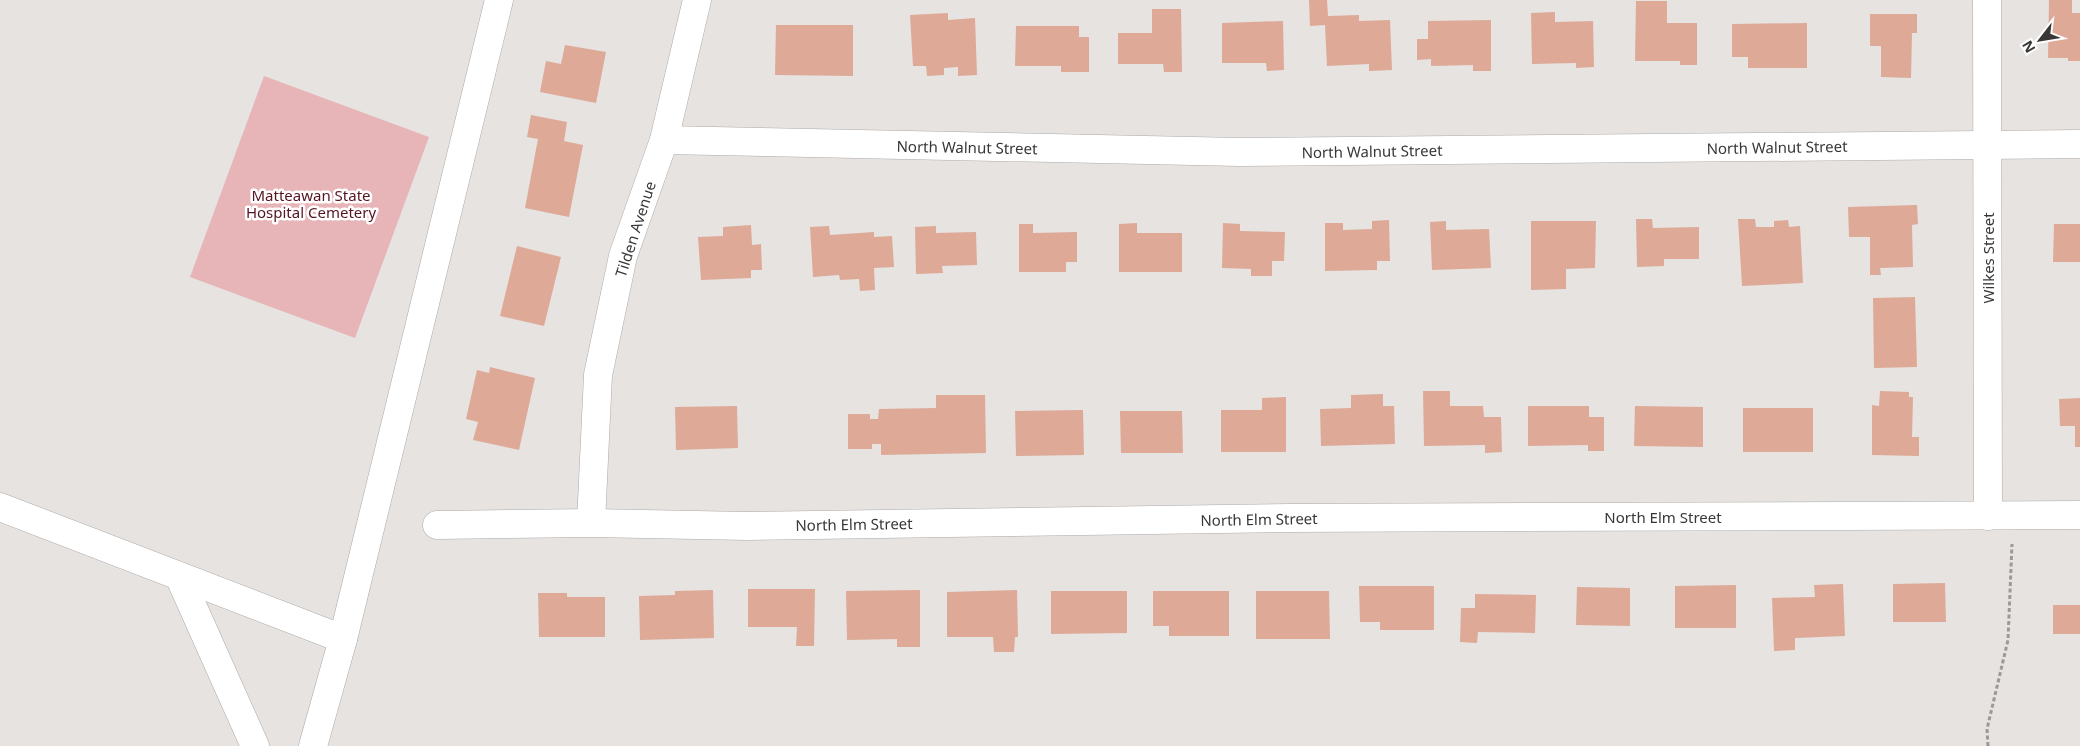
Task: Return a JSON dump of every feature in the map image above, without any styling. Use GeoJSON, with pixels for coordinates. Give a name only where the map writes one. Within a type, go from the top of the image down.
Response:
{"type":"FeatureCollection","features":[{"type":"Feature","properties":{"kind":"street"},"geometry":{"type":"LineString","coordinates":[[313,746],[343,639],[499,0]]}},
{"type":"Feature","properties":{"kind":"street","name":"Tilden Avenue"},"geometry":{"type":"LineString","coordinates":[[591,522],[598,375],[623,256],[664,140],[697,0]]}},
{"type":"Feature","properties":{"kind":"street","name":"Wilkes Street"},"geometry":{"type":"LineString","coordinates":[[1987,0],[1988,145],[2000,516]]}},
{"type":"Feature","properties":{"kind":"street","name":"North Walnut Street"},"geometry":{"type":"LineString","coordinates":[[664,140],[1240,152],[2080,144]]}},
{"type":"Feature","properties":{"kind":"street"},"geometry":{"type":"LineString","coordinates":[[0,507],[343,639]]}},
{"type":"Feature","properties":{"kind":"street","name":"North Elm Street"},"geometry":{"type":"LineString","coordinates":[[437,525],[591,522],[748,526],[1290,518],[2080,515]]}},
{"type":"Feature","properties":{"kind":"street"},"geometry":{"type":"LineString","coordinates":[[179,576],[254,746]]}},
{"type":"Feature","properties":{"kind":"path"},"geometry":{"type":"LineString","coordinates":[[1988,746],[1987,729],[2008,640],[2000,516]]}},
{"type":"Feature","properties":{"kind":"green space","name":"Matteawan State Hospital Cemetery"},"geometry":{"type":"Polygon","coordinates":[[[264,76],[429,137],[355,338],[190,277],[264,76]]]}},
{"type":"Feature","properties":{"kind":"building"},"geometry":{"type":"Polygon","coordinates":[[[1309,0],[1327,0],[1328,16],[1359,15],[1359,21],[1390,20],[1392,70],[1369,71],[1369,64],[1327,66],[1325,25],[1310,26],[1309,0]]]}},
{"type":"Feature","properties":{"kind":"building"},"geometry":{"type":"Polygon","coordinates":[[[2049,0],[2072,0],[2072,13],[2080,13],[2080,61],[2068,61],[2068,58],[2048,58],[2049,0]]]}},
{"type":"Feature","properties":{"kind":"building"},"geometry":{"type":"Polygon","coordinates":[[[1636,1],[1667,1],[1667,23],[1697,23],[1697,65],[1680,65],[1680,61],[1635,61],[1636,1]]]}},
{"type":"Feature","properties":{"kind":"building"},"geometry":{"type":"Polygon","coordinates":[[[1152,9],[1181,9],[1182,72],[1164,72],[1163,64],[1118,64],[1118,33],[1152,33],[1152,9]]]}},
{"type":"Feature","properties":{"kind":"building"},"geometry":{"type":"Polygon","coordinates":[[[1555,12],[1555,22],[1593,21],[1594,67],[1576,68],[1576,63],[1532,64],[1531,13],[1555,12]]]}},
{"type":"Feature","properties":{"kind":"building"},"geometry":{"type":"Polygon","coordinates":[[[948,13],[948,20],[975,18],[977,75],[958,76],[958,67],[944,68],[944,75],[927,76],[926,66],[913,66],[910,15],[948,13]]]}},
{"type":"Feature","properties":{"kind":"building"},"geometry":{"type":"Polygon","coordinates":[[[1870,14],[1917,14],[1917,33],[1912,33],[1911,78],[1881,77],[1881,46],[1870,46],[1870,14]]]}},
{"type":"Feature","properties":{"kind":"building"},"geometry":{"type":"Polygon","coordinates":[[[1491,20],[1491,71],[1473,71],[1473,65],[1431,66],[1431,59],[1417,60],[1417,39],[1428,39],[1428,21],[1491,20]]]}},
{"type":"Feature","properties":{"kind":"building"},"geometry":{"type":"Polygon","coordinates":[[[1283,21],[1284,70],[1267,71],[1266,63],[1222,63],[1222,23],[1283,21]]]}},
{"type":"Feature","properties":{"kind":"building"},"geometry":{"type":"Polygon","coordinates":[[[1807,23],[1807,68],[1748,68],[1748,57],[1732,57],[1732,24],[1807,23]]]}},
{"type":"Feature","properties":{"kind":"building"},"geometry":{"type":"Polygon","coordinates":[[[776,25],[853,25],[853,76],[775,75],[776,25]]]}},
{"type":"Feature","properties":{"kind":"building"},"geometry":{"type":"Polygon","coordinates":[[[1016,26],[1079,26],[1079,37],[1089,37],[1089,72],[1061,72],[1061,66],[1015,66],[1016,26]]]}},
{"type":"Feature","properties":{"kind":"building"},"geometry":{"type":"Polygon","coordinates":[[[565,45],[606,52],[596,103],[540,92],[546,61],[561,64],[565,45]]]}},
{"type":"Feature","properties":{"kind":"building"},"geometry":{"type":"Polygon","coordinates":[[[531,115],[567,122],[564,141],[583,145],[569,217],[525,208],[538,139],[527,137],[531,115]]]}},
{"type":"Feature","properties":{"kind":"building"},"geometry":{"type":"Polygon","coordinates":[[[1917,205],[1918,224],[1912,225],[1913,267],[1880,268],[1881,275],[1870,275],[1870,237],[1849,237],[1848,207],[1917,205]]]}},
{"type":"Feature","properties":{"kind":"building"},"geometry":{"type":"Polygon","coordinates":[[[1636,219],[1652,219],[1653,228],[1699,227],[1699,259],[1664,259],[1664,266],[1637,267],[1636,219]]]}},
{"type":"Feature","properties":{"kind":"building"},"geometry":{"type":"Polygon","coordinates":[[[1738,219],[1755,219],[1756,227],[1774,227],[1774,221],[1788,220],[1789,227],[1800,226],[1803,283],[1742,286],[1738,219]]]}},
{"type":"Feature","properties":{"kind":"building"},"geometry":{"type":"Polygon","coordinates":[[[1389,220],[1390,261],[1377,261],[1377,270],[1325,271],[1325,223],[1343,223],[1343,230],[1372,229],[1372,221],[1389,220]]]}},
{"type":"Feature","properties":{"kind":"building"},"geometry":{"type":"Polygon","coordinates":[[[1446,221],[1446,230],[1489,229],[1491,268],[1432,270],[1430,222],[1446,221]]]}},
{"type":"Feature","properties":{"kind":"building"},"geometry":{"type":"Polygon","coordinates":[[[1531,221],[1596,221],[1595,268],[1566,269],[1566,289],[1531,290],[1531,221]]]}},
{"type":"Feature","properties":{"kind":"building"},"geometry":{"type":"Polygon","coordinates":[[[1137,223],[1137,233],[1182,233],[1182,272],[1119,272],[1119,224],[1137,223]]]}},
{"type":"Feature","properties":{"kind":"building"},"geometry":{"type":"Polygon","coordinates":[[[1223,223],[1240,224],[1240,231],[1285,232],[1284,261],[1272,261],[1272,276],[1251,276],[1251,269],[1222,268],[1223,223]]]}},
{"type":"Feature","properties":{"kind":"building"},"geometry":{"type":"Polygon","coordinates":[[[1019,224],[1033,224],[1033,233],[1077,232],[1077,262],[1066,262],[1066,272],[1019,272],[1019,224]]]}},
{"type":"Feature","properties":{"kind":"building"},"geometry":{"type":"Polygon","coordinates":[[[2054,224],[2080,224],[2080,262],[2053,262],[2054,224]]]}},
{"type":"Feature","properties":{"kind":"building"},"geometry":{"type":"Polygon","coordinates":[[[751,225],[752,245],[761,244],[762,270],[751,270],[751,278],[701,280],[698,237],[723,236],[723,227],[751,225]]]}},
{"type":"Feature","properties":{"kind":"building"},"geometry":{"type":"Polygon","coordinates":[[[829,226],[830,235],[874,232],[874,237],[892,236],[894,267],[874,268],[875,290],[860,291],[859,279],[840,280],[839,275],[813,277],[810,227],[829,226]]]}},
{"type":"Feature","properties":{"kind":"building"},"geometry":{"type":"Polygon","coordinates":[[[936,226],[936,233],[976,232],[977,265],[942,266],[943,273],[916,274],[915,227],[936,226]]]}},
{"type":"Feature","properties":{"kind":"building"},"geometry":{"type":"Polygon","coordinates":[[[517,246],[561,257],[544,326],[500,316],[517,246]]]}},
{"type":"Feature","properties":{"kind":"building"},"geometry":{"type":"Polygon","coordinates":[[[1915,297],[1917,367],[1874,368],[1873,298],[1915,297]]]}},
{"type":"Feature","properties":{"kind":"building"},"geometry":{"type":"Polygon","coordinates":[[[490,367],[535,378],[519,450],[473,440],[478,422],[466,419],[477,370],[489,373],[490,367]]]}},
{"type":"Feature","properties":{"kind":"building"},"geometry":{"type":"Polygon","coordinates":[[[1423,391],[1450,391],[1450,406],[1483,406],[1484,417],[1501,417],[1502,452],[1485,453],[1485,445],[1424,446],[1423,391]]]}},
{"type":"Feature","properties":{"kind":"building"},"geometry":{"type":"Polygon","coordinates":[[[1880,391],[1909,392],[1909,397],[1913,397],[1912,437],[1919,437],[1919,456],[1872,455],[1872,405],[1879,406],[1880,391]]]}},
{"type":"Feature","properties":{"kind":"building"},"geometry":{"type":"Polygon","coordinates":[[[1383,394],[1383,406],[1394,406],[1395,444],[1321,446],[1320,409],[1351,408],[1351,395],[1383,394]]]}},
{"type":"Feature","properties":{"kind":"building"},"geometry":{"type":"Polygon","coordinates":[[[936,395],[985,395],[986,453],[881,455],[881,444],[872,444],[872,449],[848,449],[848,414],[870,414],[870,419],[878,419],[879,409],[936,408],[936,395]]]}},
{"type":"Feature","properties":{"kind":"building"},"geometry":{"type":"Polygon","coordinates":[[[1286,397],[1286,452],[1221,452],[1221,410],[1262,410],[1262,398],[1286,397]]]}},
{"type":"Feature","properties":{"kind":"building"},"geometry":{"type":"Polygon","coordinates":[[[2080,398],[2080,447],[2075,447],[2075,426],[2060,426],[2059,399],[2080,398]]]}},
{"type":"Feature","properties":{"kind":"building"},"geometry":{"type":"Polygon","coordinates":[[[737,406],[738,448],[676,450],[675,407],[737,406]]]}},
{"type":"Feature","properties":{"kind":"building"},"geometry":{"type":"Polygon","coordinates":[[[1528,406],[1589,406],[1589,417],[1604,417],[1604,451],[1588,451],[1588,445],[1528,446],[1528,406]]]}},
{"type":"Feature","properties":{"kind":"building"},"geometry":{"type":"Polygon","coordinates":[[[1635,406],[1703,407],[1703,447],[1634,446],[1635,406]]]}},
{"type":"Feature","properties":{"kind":"building"},"geometry":{"type":"Polygon","coordinates":[[[1743,408],[1813,408],[1813,452],[1743,452],[1743,408]]]}},
{"type":"Feature","properties":{"kind":"building"},"geometry":{"type":"Polygon","coordinates":[[[1083,410],[1084,455],[1016,456],[1015,411],[1083,410]]]}},
{"type":"Feature","properties":{"kind":"building"},"geometry":{"type":"Polygon","coordinates":[[[1120,411],[1182,411],[1183,453],[1121,453],[1120,411]]]}},
{"type":"Feature","properties":{"kind":"building"},"geometry":{"type":"Polygon","coordinates":[[[1945,583],[1946,622],[1893,622],[1893,584],[1945,583]]]}},
{"type":"Feature","properties":{"kind":"building"},"geometry":{"type":"Polygon","coordinates":[[[1843,584],[1845,636],[1795,638],[1795,650],[1774,651],[1772,598],[1815,597],[1814,585],[1843,584]]]}},
{"type":"Feature","properties":{"kind":"building"},"geometry":{"type":"Polygon","coordinates":[[[1736,585],[1736,628],[1675,628],[1675,586],[1736,585]]]}},
{"type":"Feature","properties":{"kind":"building"},"geometry":{"type":"Polygon","coordinates":[[[1359,586],[1434,586],[1434,630],[1380,630],[1380,622],[1360,622],[1359,586]]]}},
{"type":"Feature","properties":{"kind":"building"},"geometry":{"type":"Polygon","coordinates":[[[1577,587],[1630,588],[1630,626],[1576,625],[1577,587]]]}},
{"type":"Feature","properties":{"kind":"building"},"geometry":{"type":"Polygon","coordinates":[[[748,589],[815,589],[814,646],[796,646],[797,627],[748,627],[748,589]]]}},
{"type":"Feature","properties":{"kind":"building"},"geometry":{"type":"Polygon","coordinates":[[[713,590],[714,638],[640,640],[639,596],[675,595],[675,591],[713,590]]]}},
{"type":"Feature","properties":{"kind":"building"},"geometry":{"type":"Polygon","coordinates":[[[920,590],[920,647],[897,647],[897,639],[847,640],[846,591],[920,590]]]}},
{"type":"Feature","properties":{"kind":"building"},"geometry":{"type":"Polygon","coordinates":[[[1017,590],[1018,637],[1015,637],[1014,652],[994,652],[993,637],[947,637],[947,592],[1017,590]]]}},
{"type":"Feature","properties":{"kind":"building"},"geometry":{"type":"Polygon","coordinates":[[[1051,591],[1127,591],[1127,633],[1051,634],[1051,591]]]}},
{"type":"Feature","properties":{"kind":"building"},"geometry":{"type":"Polygon","coordinates":[[[1153,591],[1229,591],[1229,636],[1169,636],[1169,626],[1153,626],[1153,591]]]}},
{"type":"Feature","properties":{"kind":"building"},"geometry":{"type":"Polygon","coordinates":[[[1256,591],[1329,591],[1330,639],[1256,639],[1256,591]]]}},
{"type":"Feature","properties":{"kind":"building"},"geometry":{"type":"Polygon","coordinates":[[[538,593],[567,593],[567,597],[605,597],[605,637],[539,637],[538,593]]]}},
{"type":"Feature","properties":{"kind":"building"},"geometry":{"type":"Polygon","coordinates":[[[1475,594],[1536,595],[1535,633],[1478,632],[1477,643],[1460,642],[1461,608],[1475,608],[1475,594]]]}},
{"type":"Feature","properties":{"kind":"building"},"geometry":{"type":"Polygon","coordinates":[[[2053,605],[2080,605],[2080,634],[2053,634],[2053,605]]]}}]}
